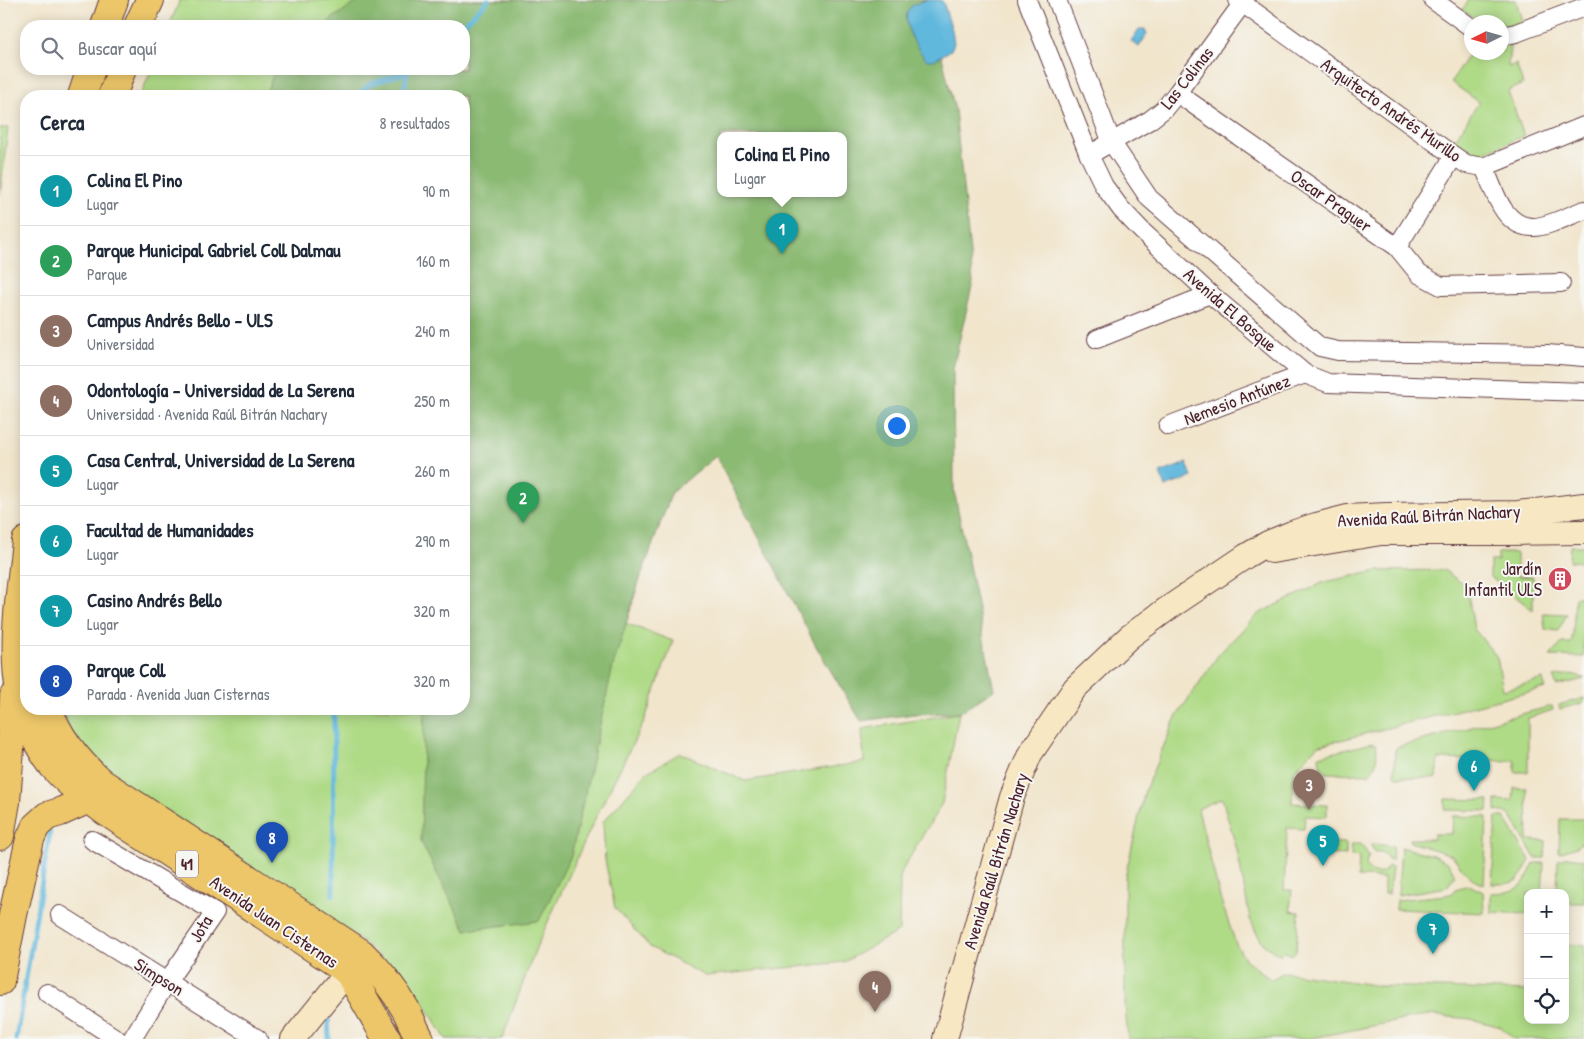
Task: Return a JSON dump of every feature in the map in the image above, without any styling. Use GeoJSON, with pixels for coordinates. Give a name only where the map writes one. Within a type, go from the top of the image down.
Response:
{"type":"FeatureCollection","features":[{"type":"Feature","properties":{"kind":"main road"},"geometry":{"type":"LineString","coordinates":[[107,20],[114,0]]}},
{"type":"Feature","properties":{"kind":"main road"},"geometry":{"type":"LineString","coordinates":[[141,20],[150,0]]}},
{"type":"Feature","properties":{"kind":"main road"},"geometry":{"type":"LineString","coordinates":[[84,90],[89,75]]}},
{"type":"Feature","properties":{"kind":"main road"},"geometry":{"type":"LineString","coordinates":[[114,90],[120,75]]}},
{"type":"Feature","properties":{"kind":"main road","name":"Avenida Raúl Bitrán Nachary"},"geometry":{"type":"LineString","coordinates":[[945,1039],[1012,797],[1030,754],[1075,688],[1129,637],[1246,556],[1268,543],[1316,525],[1348,517],[1386,514],[1518,513],[1584,505]]}},
{"type":"Feature","properties":{"kind":"main road"},"geometry":{"type":"LineString","coordinates":[[1246,556],[1381,533],[1584,532]]}},
{"type":"Feature","properties":{"kind":"main road","name":"41"},"geometry":{"type":"LineString","coordinates":[[16,669],[20,604]]}},
{"type":"Feature","properties":{"kind":"main road"},"geometry":{"type":"LineString","coordinates":[[0,836],[6,802],[16,669]]}},
{"type":"Feature","properties":{"kind":"main road","name":"Avenida Juan Cisternas"},"geometry":{"type":"LineString","coordinates":[[16,669],[20,695]]}},
{"type":"Feature","properties":{"kind":"main road","name":"Avenida Juan Cisternas"},"geometry":{"type":"LineString","coordinates":[[25,715],[40,746],[53,766],[89,799],[324,954],[355,963],[375,966],[390,984],[420,1039]]}},
{"type":"Feature","properties":{"kind":"main road","name":"Avenida Juan Cisternas"},"geometry":{"type":"LineString","coordinates":[[51,715],[60,735],[88,771],[355,963],[387,1039]]}},
{"type":"Feature","properties":{"kind":"main road"},"geometry":{"type":"LineString","coordinates":[[0,981],[12,915],[30,839],[36,826],[47,816],[89,799]]}},
{"type":"Feature","properties":{"kind":"main road"},"geometry":{"type":"LineString","coordinates":[[6,802],[12,915]]}},
{"type":"Feature","properties":{"kind":"main road"},"geometry":{"type":"LineString","coordinates":[[293,1039],[355,963]]}},
{"type":"Feature","properties":{"kind":"street","name":"Avenida El Bosque"},"geometry":{"type":"LineString","coordinates":[[1027,0],[1088,155],[1104,186],[1142,232],[1210,294],[1305,374],[1328,383],[1584,392]]}},
{"type":"Feature","properties":{"kind":"street","name":"Avenida El Bosque"},"geometry":{"type":"LineString","coordinates":[[1057,0],[1112,143],[1149,198],[1320,347],[1338,351],[1547,354],[1584,357]]}},
{"type":"Feature","properties":{"kind":"street"},"geometry":{"type":"LineString","coordinates":[[1433,0],[1464,22]]}},
{"type":"Feature","properties":{"kind":"street","name":"Las Colinas"},"geometry":{"type":"LineString","coordinates":[[1088,155],[1112,143],[1157,115],[1178,93],[1242,1]]}},
{"type":"Feature","properties":{"kind":"street","name":"Arquitecto Andrés Murillo"},"geometry":{"type":"LineString","coordinates":[[1242,1],[1466,164],[1484,167],[1584,126]]}},
{"type":"Feature","properties":{"kind":"street"},"geometry":{"type":"LineString","coordinates":[[1509,34],[1584,7]]}},
{"type":"Feature","properties":{"kind":"street","name":"Oscar Praguer"},"geometry":{"type":"LineString","coordinates":[[1178,93],[1397,247],[1419,274],[1441,286],[1561,283]]}},
{"type":"Feature","properties":{"kind":"street"},"geometry":{"type":"LineString","coordinates":[[1397,247],[1454,156]]}},
{"type":"Feature","properties":{"kind":"street"},"geometry":{"type":"LineString","coordinates":[[1484,167],[1508,217],[1520,225],[1532,227],[1543,225],[1584,210]]}},
{"type":"Feature","properties":{"kind":"street"},"geometry":{"type":"LineString","coordinates":[[1097,339],[1210,294]]}},
{"type":"Feature","properties":{"kind":"street","name":"Nemesio Antúnez"},"geometry":{"type":"LineString","coordinates":[[1168,426],[1305,374]]}},
{"type":"Feature","properties":{"kind":"street","name":"Jota"},"geometry":{"type":"LineString","coordinates":[[92,840],[214,912],[167,982],[132,1039]]}},
{"type":"Feature","properties":{"kind":"street","name":"Simpson"},"geometry":{"type":"LineString","coordinates":[[60,915],[258,1039]]}},
{"type":"Feature","properties":{"kind":"street"},"geometry":{"type":"LineString","coordinates":[[47,993],[117,1039]]}},
{"type":"Feature","properties":{"kind":"green space"},"geometry":{"type":"Polygon","coordinates":[[[180,0],[858,0],[724,132],[717,132],[717,197],[719,197],[561,599],[673,641],[645,719],[593,823],[536,948],[502,1039],[446,1039],[412,985],[359,939],[91,761],[70,730],[65,715],[470,715],[470,90],[143,90],[149,75],[470,75],[470,20],[172,20],[180,0]]]}},
{"type":"Feature","properties":{"kind":"green space"},"geometry":{"type":"Polygon","coordinates":[[[360,0],[928,0],[955,110],[973,282],[953,368],[954,490],[994,690],[959,713],[914,714],[861,721],[817,648],[716,456],[672,492],[640,579],[613,666],[571,856],[539,921],[466,930],[421,842],[424,715],[470,715],[470,90],[267,90],[273,75],[470,75],[470,20],[331,20],[360,0]]]}},
{"type":"Feature","properties":{"kind":"green space"},"geometry":{"type":"Polygon","coordinates":[[[1469,0],[1516,0],[1522,21],[1512,25],[1509,56],[1509,15],[1470,15],[1462,10],[1469,0]]]}},
{"type":"Feature","properties":{"kind":"green space"},"geometry":{"type":"Polygon","coordinates":[[[1465,60],[1509,60],[1508,67],[1516,64],[1523,84],[1508,91],[1524,136],[1478,153],[1454,141],[1479,102],[1451,82],[1465,60]]]}},
{"type":"Feature","properties":{"kind":"green space"},"geometry":{"type":"Polygon","coordinates":[[[0,128],[8,128],[0,195],[0,128]]]}},
{"type":"Feature","properties":{"kind":"green space"},"geometry":{"type":"Polygon","coordinates":[[[1570,546],[1584,546],[1584,562],[1569,561],[1570,546]]]}},
{"type":"Feature","properties":{"kind":"green space"},"geometry":{"type":"Polygon","coordinates":[[[1498,553],[1517,553],[1517,576],[1533,577],[1533,610],[1490,577],[1490,561],[1498,561],[1498,553]]]}},
{"type":"Feature","properties":{"kind":"green space"},"geometry":{"type":"Polygon","coordinates":[[[1444,570],[1467,587],[1474,629],[1497,657],[1503,690],[1543,679],[1545,688],[1317,746],[1294,771],[1292,803],[1327,805],[1327,817],[1305,816],[1304,829],[1287,828],[1284,890],[1292,890],[1290,911],[1299,912],[1296,950],[1292,955],[1283,951],[1281,955],[1265,946],[1250,919],[1237,850],[1222,798],[1198,809],[1220,898],[1236,944],[1245,959],[1271,980],[1284,972],[1381,986],[1524,991],[1524,1024],[1569,1024],[1569,945],[1584,945],[1584,1039],[1514,1039],[1501,1027],[1471,1019],[1428,1015],[1307,1039],[1128,1039],[1125,1004],[1125,877],[1145,790],[1176,717],[1219,654],[1258,614],[1324,582],[1378,571],[1444,570]]]}},
{"type":"Feature","properties":{"kind":"green space"},"geometry":{"type":"Polygon","coordinates":[[[1575,597],[1584,597],[1584,657],[1550,656],[1562,643],[1571,643],[1575,597]]]}},
{"type":"Feature","properties":{"kind":"green space"},"geometry":{"type":"Polygon","coordinates":[[[1543,613],[1567,614],[1558,631],[1545,629],[1543,613]]]}},
{"type":"Feature","properties":{"kind":"green space"},"geometry":{"type":"Polygon","coordinates":[[[1572,674],[1584,679],[1556,686],[1554,677],[1572,674]]]}},
{"type":"Feature","properties":{"kind":"green space"},"geometry":{"type":"Polygon","coordinates":[[[1584,698],[1584,703],[1560,709],[1559,705],[1584,698]]]}},
{"type":"Feature","properties":{"kind":"green space"},"geometry":{"type":"Polygon","coordinates":[[[1552,706],[1553,710],[1528,718],[1528,772],[1515,772],[1515,761],[1438,759],[1436,778],[1397,777],[1394,774],[1395,750],[1397,747],[1552,706]]]}},
{"type":"Feature","properties":{"kind":"green space"},"geometry":{"type":"Polygon","coordinates":[[[959,713],[942,803],[900,874],[899,931],[844,962],[705,976],[650,947],[615,908],[605,860],[603,822],[646,773],[680,753],[745,781],[864,762],[862,729],[959,713]]]}},
{"type":"Feature","properties":{"kind":"green space"},"geometry":{"type":"Polygon","coordinates":[[[1372,743],[1376,745],[1377,757],[1376,764],[1370,774],[1327,773],[1321,766],[1319,756],[1372,743]]]}},
{"type":"Feature","properties":{"kind":"green space"},"geometry":{"type":"Polygon","coordinates":[[[1514,788],[1527,788],[1528,840],[1546,841],[1545,858],[1535,858],[1510,815],[1496,811],[1496,800],[1513,801],[1514,788]]]}},
{"type":"Feature","properties":{"kind":"green space"},"geometry":{"type":"Polygon","coordinates":[[[1445,799],[1489,800],[1488,811],[1445,810],[1445,799]]]}},
{"type":"Feature","properties":{"kind":"green space"},"geometry":{"type":"Polygon","coordinates":[[[1453,816],[1487,817],[1484,885],[1473,879],[1463,870],[1452,855],[1410,842],[1410,839],[1434,839],[1434,834],[1452,834],[1453,816]]]}},
{"type":"Feature","properties":{"kind":"green space"},"geometry":{"type":"Polygon","coordinates":[[[1496,817],[1504,817],[1530,860],[1520,877],[1513,882],[1492,884],[1496,817]]]}},
{"type":"Feature","properties":{"kind":"green space"},"geometry":{"type":"Polygon","coordinates":[[[1560,819],[1584,819],[1584,841],[1576,847],[1559,853],[1560,819]]]}},
{"type":"Feature","properties":{"kind":"green space"},"geometry":{"type":"Polygon","coordinates":[[[1321,842],[1346,843],[1346,855],[1320,854],[1321,842]]]}},
{"type":"Feature","properties":{"kind":"green space"},"geometry":{"type":"Polygon","coordinates":[[[1352,844],[1361,844],[1369,856],[1367,866],[1372,872],[1381,873],[1388,866],[1392,867],[1389,894],[1384,894],[1384,878],[1358,877],[1359,857],[1351,856],[1352,844]]]}},
{"type":"Feature","properties":{"kind":"green space"},"geometry":{"type":"Polygon","coordinates":[[[1370,844],[1393,846],[1392,860],[1388,859],[1381,852],[1375,852],[1370,844]]]}},
{"type":"Feature","properties":{"kind":"green space"},"geometry":{"type":"Polygon","coordinates":[[[1401,847],[1433,855],[1448,863],[1455,875],[1447,887],[1398,895],[1401,847]]]}},
{"type":"Feature","properties":{"kind":"green space"},"geometry":{"type":"Polygon","coordinates":[[[1567,857],[1582,859],[1584,862],[1584,903],[1569,903],[1569,889],[1557,889],[1558,860],[1567,857]]]}},
{"type":"Feature","properties":{"kind":"green space"},"geometry":{"type":"Polygon","coordinates":[[[1534,863],[1544,863],[1542,889],[1524,889],[1524,914],[1491,912],[1491,893],[1514,890],[1523,884],[1534,863]]]}},
{"type":"Feature","properties":{"kind":"green space"},"geometry":{"type":"Polygon","coordinates":[[[1469,885],[1483,892],[1484,913],[1396,909],[1397,900],[1446,895],[1452,893],[1455,889],[1469,885]]]}},
{"type":"Feature","properties":{"kind":"water"},"geometry":{"type":"Polygon","coordinates":[[[926,0],[941,0],[943,2],[954,43],[951,50],[934,60],[927,60],[919,50],[911,36],[907,21],[910,7],[926,0]]]}},
{"type":"Feature","properties":{"kind":"water"},"geometry":{"type":"Polygon","coordinates":[[[1139,29],[1145,29],[1147,34],[1139,47],[1131,41],[1139,29]]]}},
{"type":"Feature","properties":{"kind":"water"},"geometry":{"type":"Polygon","coordinates":[[[1187,463],[1192,477],[1165,487],[1160,473],[1187,463]]]}},
{"type":"Feature","properties":{"kind":"waterway"},"geometry":{"type":"LineString","coordinates":[[468,20],[488,0]]}},
{"type":"Feature","properties":{"kind":"waterway"},"geometry":{"type":"LineString","coordinates":[[364,90],[370,84],[398,75]]}},
{"type":"Feature","properties":{"kind":"waterway"},"geometry":{"type":"LineString","coordinates":[[404,90],[406,75]]}},
{"type":"Feature","properties":{"kind":"waterway"},"geometry":{"type":"LineString","coordinates":[[333,895],[334,715]]}},
{"type":"Feature","properties":{"kind":"waterway"},"geometry":{"type":"LineString","coordinates":[[16,1039],[50,832]]}},
{"type":"Feature","properties":{"kind":"waterway"},"geometry":{"type":"LineString","coordinates":[[328,1011],[329,1039]]}},
{"type":"Feature","properties":{"kind":"place","name":"Colina El Pino"},"geometry":{"type":"Point","coordinates":[782,254]}},
{"type":"Feature","properties":{"kind":"place","name":"Parque Municipal Gabriel Coll Dalmau"},"geometry":{"type":"Point","coordinates":[523,523]}},
{"type":"Feature","properties":{"kind":"place","name":"Jardín Infantil ULS"},"geometry":{"type":"Point","coordinates":[1560,579]}},
{"type":"Feature","properties":{"kind":"place","name":"Facultad de Humanidades"},"geometry":{"type":"Point","coordinates":[1474,791]}},
{"type":"Feature","properties":{"kind":"place","name":"Campus Andrés Bello - ULS"},"geometry":{"type":"Point","coordinates":[1309,810]}},
{"type":"Feature","properties":{"kind":"place","name":"Parque Coll"},"geometry":{"type":"Point","coordinates":[272,863]}},
{"type":"Feature","properties":{"kind":"place","name":"Casa Central, Universidad de La Serena"},"geometry":{"type":"Point","coordinates":[1323,866]}},
{"type":"Feature","properties":{"kind":"place","name":"Casino Andrés Bello"},"geometry":{"type":"Point","coordinates":[1433,954]}},
{"type":"Feature","properties":{"kind":"place","name":"Odontología - Universidad de La Serena"},"geometry":{"type":"Point","coordinates":[875,1012]}}]}
